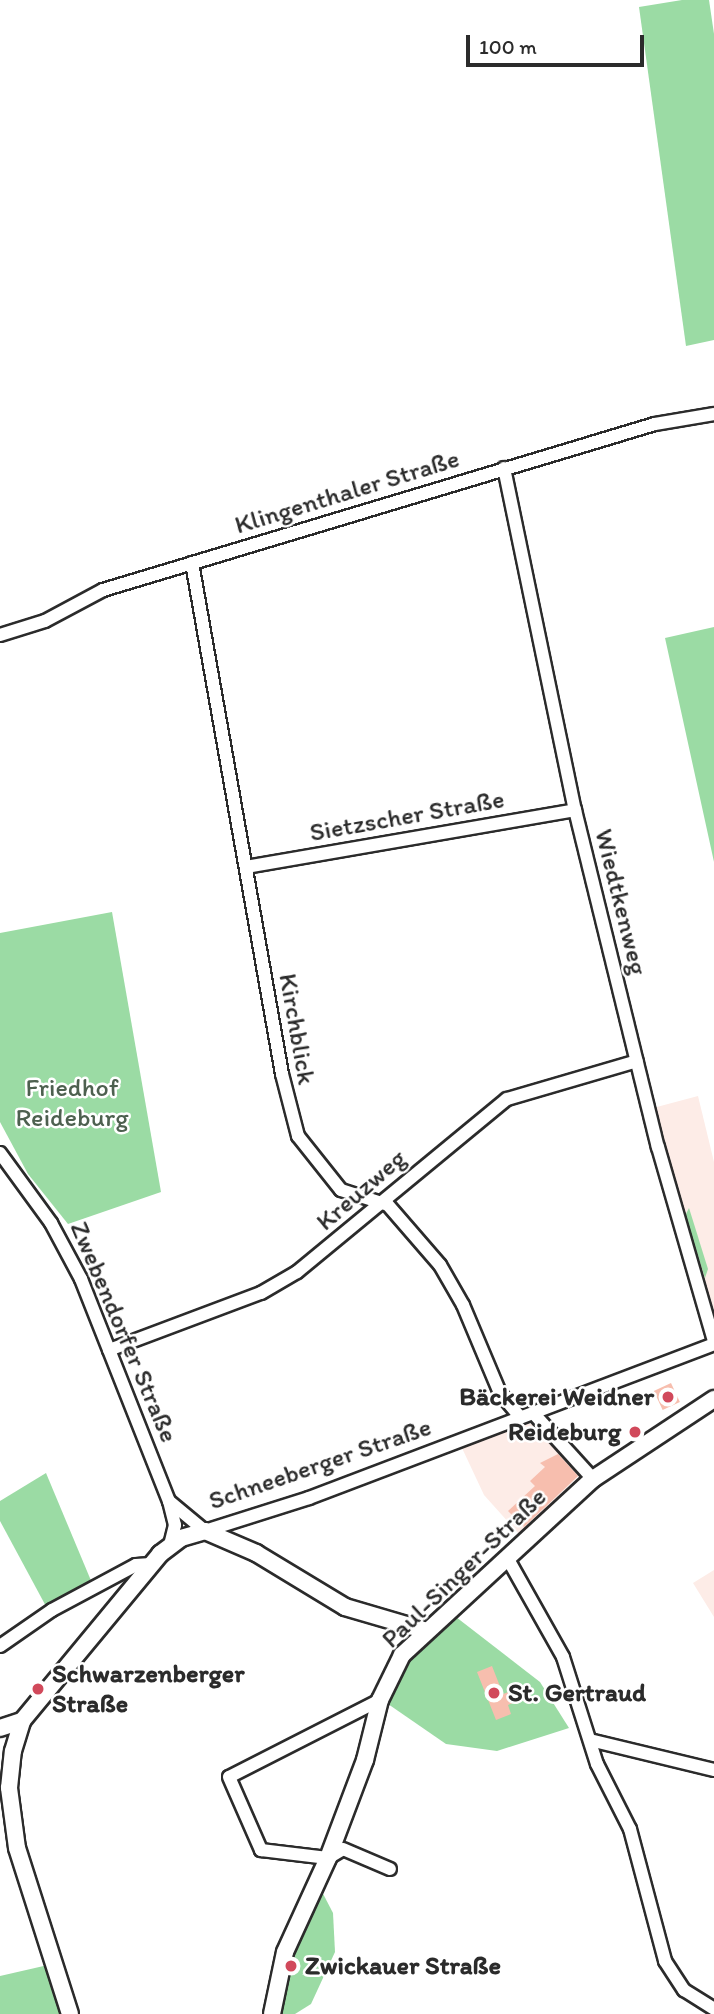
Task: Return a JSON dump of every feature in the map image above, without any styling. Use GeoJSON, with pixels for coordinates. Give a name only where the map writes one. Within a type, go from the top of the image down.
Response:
{"type":"FeatureCollection","features":[{"type":"Feature","properties":{"kind":"street","name":"Klingenthaler Straße"},"geometry":{"type":"LineString","coordinates":[[0,635],[45,621],[103,590],[655,424],[714,414]]}},
{"type":"Feature","properties":{"kind":"street","name":"Wiedtkenweg"},"geometry":{"type":"LineString","coordinates":[[504,468],[575,810],[637,1061],[714,1343]]}},
{"type":"Feature","properties":{"kind":"street","name":"Kirchblick"},"geometry":{"type":"LineString","coordinates":[[192,563],[282,1074],[298,1136],[341,1190],[383,1203]]}},
{"type":"Feature","properties":{"kind":"street","name":"Sietzscher Straße"},"geometry":{"type":"LineString","coordinates":[[246,867],[575,810]]}},
{"type":"Feature","properties":{"kind":"street","name":"Kreuzweg"},"geometry":{"type":"LineString","coordinates":[[109,1350],[272,1287],[383,1203],[507,1099],[637,1061]]}},
{"type":"Feature","properties":{"kind":"street","name":"Zwebendorfer Straße"},"geometry":{"type":"LineString","coordinates":[[0,1153],[64,1244],[169,1501],[174,1525],[170,1545]]}},
{"type":"Feature","properties":{"kind":"street"},"geometry":{"type":"LineString","coordinates":[[383,1203],[453,1283],[500,1393],[520,1417]]}},
{"type":"Feature","properties":{"kind":"street","name":"Schneeberger Straße"},"geometry":{"type":"LineString","coordinates":[[0,1646],[52,1610],[136,1565],[151,1564],[170,1545],[309,1498],[520,1417],[535,1415],[714,1343]]}},
{"type":"Feature","properties":{"kind":"street","name":"Paul-Singer-Straße"},"geometry":{"type":"LineString","coordinates":[[272,2014],[285,1952],[328,1858],[365,1760],[380,1700],[402,1655],[509,1561],[593,1479],[714,1399]]}},
{"type":"Feature","properties":{"kind":"street"},"geometry":{"type":"LineString","coordinates":[[535,1415],[593,1479]]}},
{"type":"Feature","properties":{"kind":"street","name":"Zwebendorfer Straße"},"geometry":{"type":"LineString","coordinates":[[169,1501],[205,1531],[256,1553],[345,1607],[428,1630]]}},
{"type":"Feature","properties":{"kind":"street"},"geometry":{"type":"LineString","coordinates":[[509,1561],[563,1657],[594,1741],[597,1765],[630,1829],[665,1961],[684,1990],[714,2009]]}},
{"type":"Feature","properties":{"kind":"street"},"geometry":{"type":"LineString","coordinates":[[70,2014],[14,1829],[9,1788],[22,1721],[151,1564]]}},
{"type":"Feature","properties":{"kind":"street"},"geometry":{"type":"LineString","coordinates":[[380,1700],[229,1777],[261,1850],[328,1858],[343,1849],[390,1869]]}},
{"type":"Feature","properties":{"kind":"street"},"geometry":{"type":"LineString","coordinates":[[0,1728],[22,1721]]}},
{"type":"Feature","properties":{"kind":"street"},"geometry":{"type":"LineString","coordinates":[[594,1741],[714,1770]]}},
{"type":"Feature","properties":{"kind":"shaded area"},"geometry":{"type":"Polygon","coordinates":[[[698,1096],[714,1162],[714,1323],[653,1108],[698,1096]]]}},
{"type":"Feature","properties":{"kind":"shaded area"},"geometry":{"type":"Polygon","coordinates":[[[523,1424],[533,1424],[581,1474],[519,1534],[484,1495],[462,1448],[523,1424]]]}},
{"type":"Feature","properties":{"kind":"shaded area"},"geometry":{"type":"Polygon","coordinates":[[[714,1570],[714,1617],[693,1583],[714,1570]]]}},
{"type":"Feature","properties":{"kind":"green space"},"geometry":{"type":"Polygon","coordinates":[[[682,0],[709,0],[714,34],[714,340],[686,346],[639,7],[682,0]]]}},
{"type":"Feature","properties":{"kind":"green space"},"geometry":{"type":"Polygon","coordinates":[[[714,627],[714,862],[665,638],[714,627]]]}},
{"type":"Feature","properties":{"kind":"green space","name":"Friedhof Reideburg"},"geometry":{"type":"Polygon","coordinates":[[[112,912],[161,1192],[68,1224],[28,1174],[0,1122],[0,933],[112,912]]]}},
{"type":"Feature","properties":{"kind":"green space"},"geometry":{"type":"Polygon","coordinates":[[[689,1208],[708,1269],[705,1278],[685,1216],[689,1208]]]}},
{"type":"Feature","properties":{"kind":"green space"},"geometry":{"type":"Polygon","coordinates":[[[46,1473],[92,1583],[48,1610],[0,1521],[0,1501],[46,1473]]]}},
{"type":"Feature","properties":{"kind":"green space"},"geometry":{"type":"Polygon","coordinates":[[[456,1617],[540,1682],[569,1728],[497,1751],[446,1744],[388,1704],[406,1663],[456,1617]]]}},
{"type":"Feature","properties":{"kind":"green space"},"geometry":{"type":"Polygon","coordinates":[[[319,1886],[333,1913],[335,1952],[311,2004],[295,2014],[273,2014],[319,1886]]]}},
{"type":"Feature","properties":{"kind":"green space"},"geometry":{"type":"Polygon","coordinates":[[[48,1965],[61,2014],[0,2014],[0,1976],[48,1965]]]}},
{"type":"Feature","properties":{"kind":"building","name":"Bäckerei Weidner"},"geometry":{"type":"Polygon","coordinates":[[[671,1383],[680,1402],[663,1410],[654,1391],[671,1383]]]}},
{"type":"Feature","properties":{"kind":"building"},"geometry":{"type":"Polygon","coordinates":[[[558,1454],[578,1476],[524,1527],[508,1511],[535,1486],[530,1481],[545,1467],[540,1463],[558,1454]]]}},
{"type":"Feature","properties":{"kind":"building","name":"St. Gertraud"},"geometry":{"type":"Polygon","coordinates":[[[492,1666],[503,1694],[511,1691],[515,1702],[508,1705],[511,1714],[496,1720],[477,1672],[492,1666]]]}},
{"type":"Feature","properties":{"kind":"place","name":"Bäckerei Weidner"},"geometry":{"type":"Point","coordinates":[668,1397]}},
{"type":"Feature","properties":{"kind":"place","name":"Reideburg"},"geometry":{"type":"Point","coordinates":[635,1432]}},
{"type":"Feature","properties":{"kind":"place","name":"Schwarzenberger Straße"},"geometry":{"type":"Point","coordinates":[38,1689]}},
{"type":"Feature","properties":{"kind":"place","name":"St. Gertraud"},"geometry":{"type":"Point","coordinates":[494,1693]}},
{"type":"Feature","properties":{"kind":"place","name":"Zwickauer Straße"},"geometry":{"type":"Point","coordinates":[291,1966]}}]}
